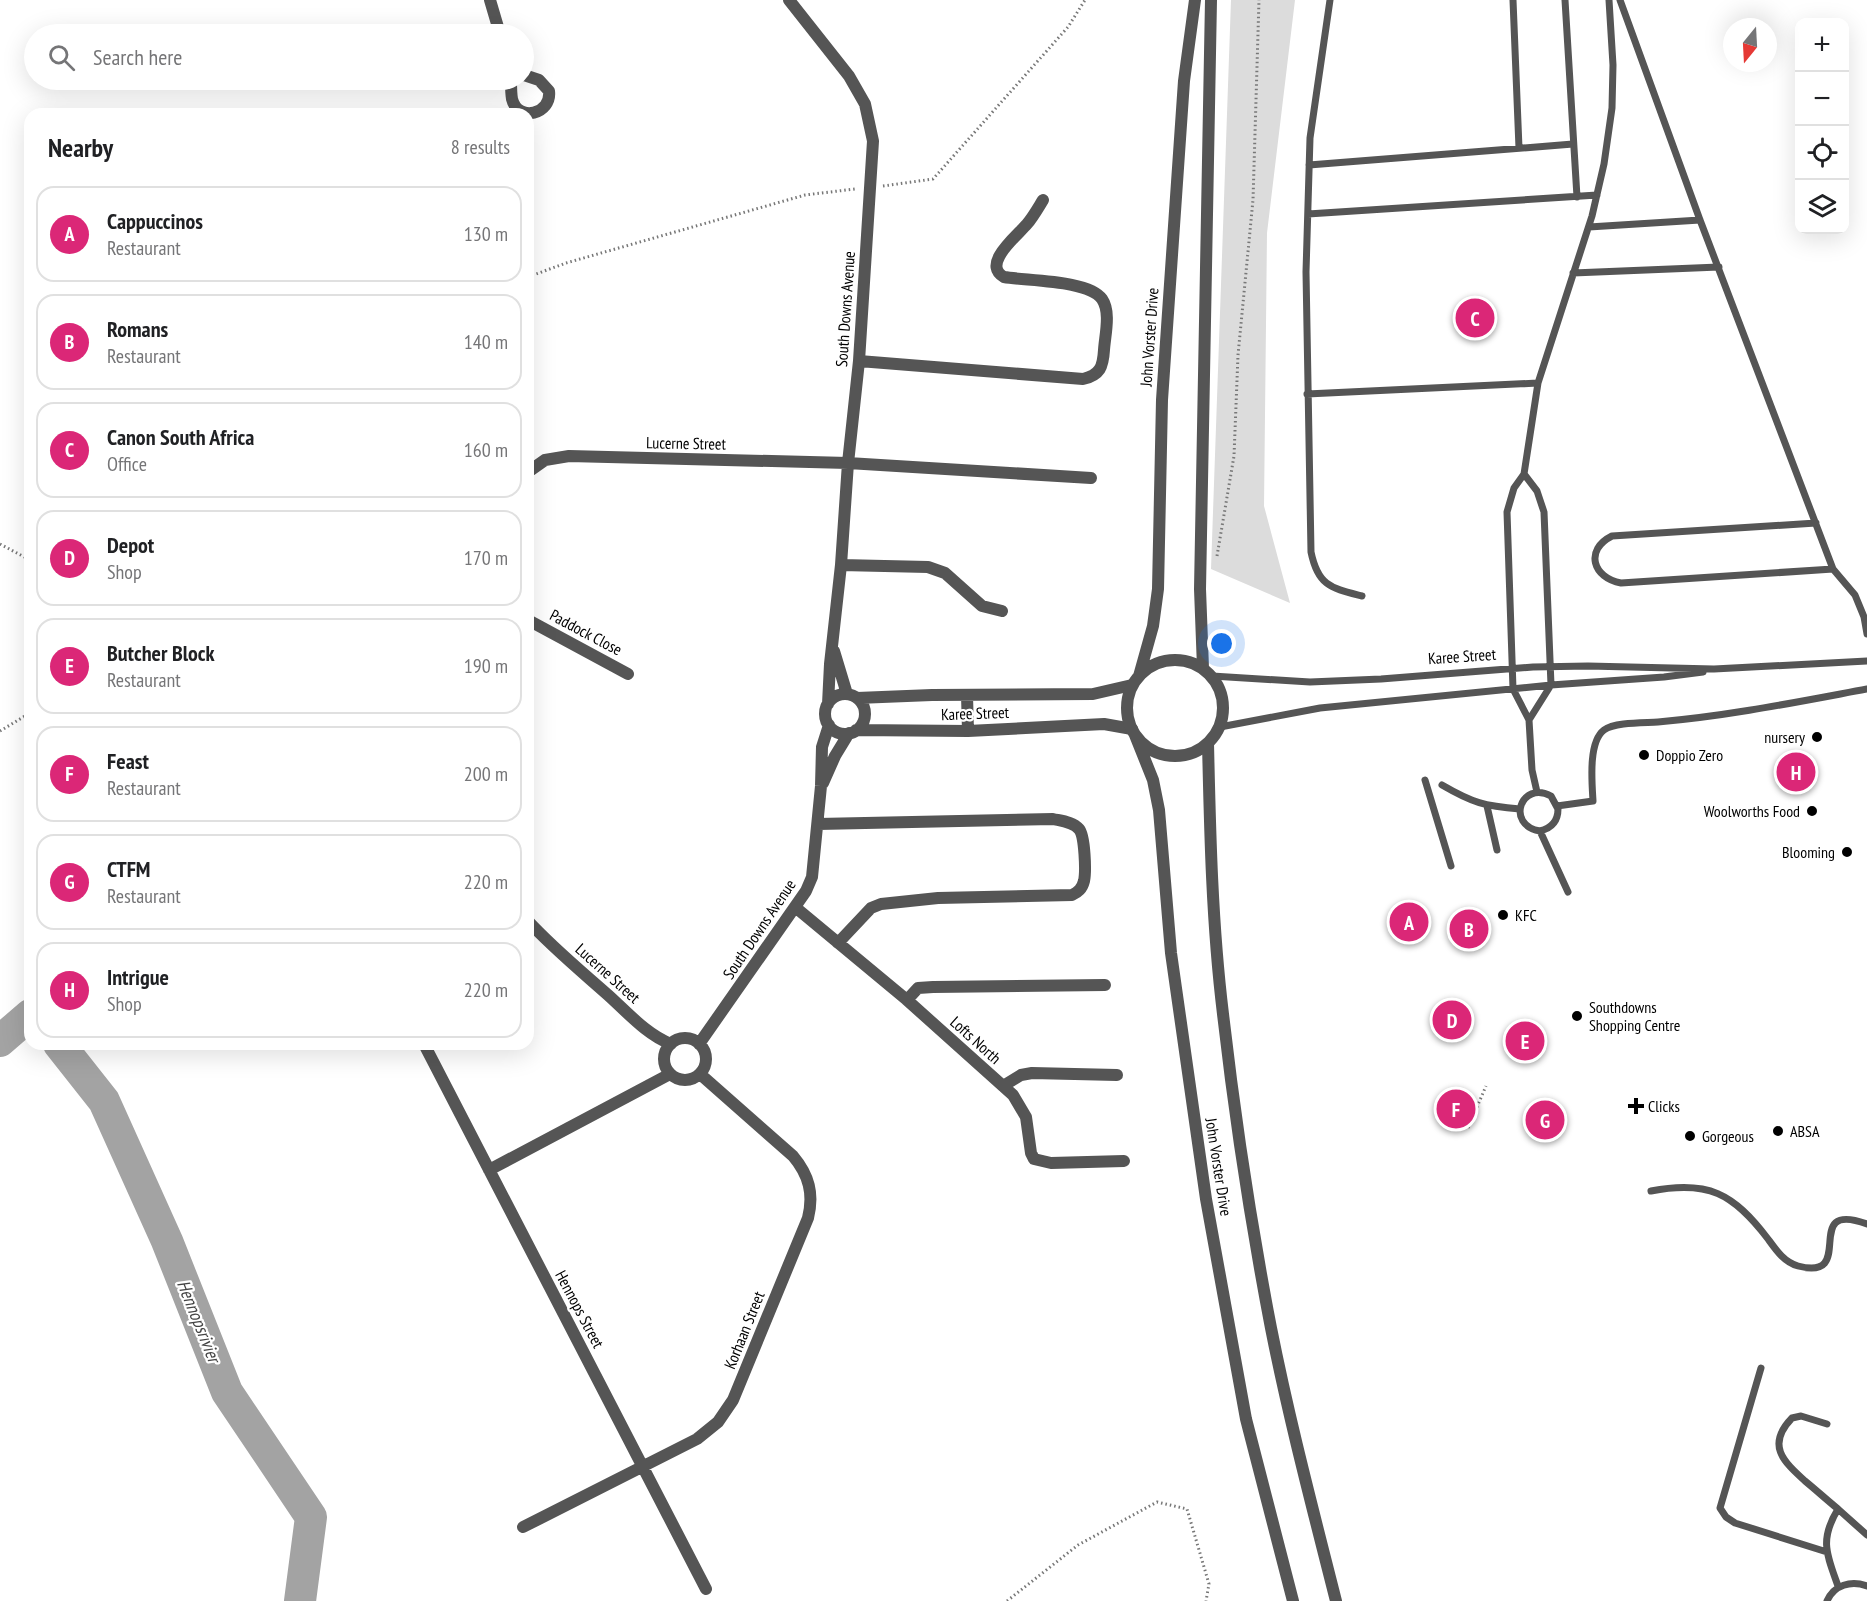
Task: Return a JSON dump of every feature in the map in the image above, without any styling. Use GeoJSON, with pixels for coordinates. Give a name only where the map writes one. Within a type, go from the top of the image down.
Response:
{"type":"FeatureCollection","features":[{"type":"Feature","properties":{"kind":"street"},"geometry":{"type":"LineString","coordinates":[[490,0],[497,24]]}},
{"type":"Feature","properties":{"kind":"street","name":"South Downs Avenue"},"geometry":{"type":"LineString","coordinates":[[789,0],[849,76],[865,104],[873,141],[859,361],[828,704]]}},
{"type":"Feature","properties":{"kind":"street","name":"John Vorster Drive"},"geometry":{"type":"LineString","coordinates":[[1136,681],[1153,626],[1158,589],[1162,400],[1184,81],[1195,0]]}},
{"type":"Feature","properties":{"kind":"street"},"geometry":{"type":"LineString","coordinates":[[1207,672],[1200,589],[1211,0]]}},
{"type":"Feature","properties":{"kind":"street"},"geometry":{"type":"LineString","coordinates":[[534,78],[539,80],[549,91],[546,106],[534,113]]}},
{"type":"Feature","properties":{"kind":"street"},"geometry":{"type":"LineString","coordinates":[[512,90],[512,99],[516,108]]}},
{"type":"Feature","properties":{"kind":"street"},"geometry":{"type":"LineString","coordinates":[[859,361],[1083,379],[1094,376],[1102,369],[1106,310],[1102,299],[1094,291],[1082,287],[1004,277],[996,268],[996,262],[1001,253],[1026,225],[1043,200]]}},
{"type":"Feature","properties":{"kind":"street","name":"Lucerne Street"},"geometry":{"type":"LineString","coordinates":[[534,468],[544,460],[569,456],[848,463],[1091,477]]}},
{"type":"Feature","properties":{"kind":"street"},"geometry":{"type":"LineString","coordinates":[[841,565],[890,568],[928,567],[945,573],[982,606],[1002,611]]}},
{"type":"Feature","properties":{"kind":"street","name":"Paddock Close"},"geometry":{"type":"LineString","coordinates":[[534,623],[628,674]]}},
{"type":"Feature","properties":{"kind":"street","name":"South Downs Avenue"},"geometry":{"type":"LineString","coordinates":[[832,644],[837,664],[852,696]]}},
{"type":"Feature","properties":{"kind":"street"},"geometry":{"type":"LineString","coordinates":[[1170,660],[1187,661],[1207,672],[1221,692],[1223,709],[1220,727],[1208,743],[1194,752],[1178,756],[1162,754],[1147,746],[1134,732],[1128,707],[1128,699],[1136,681],[1153,665],[1170,660]]}},
{"type":"Feature","properties":{"kind":"street","name":"Karee Street"},"geometry":{"type":"LineString","coordinates":[[852,696],[1093,694],[1136,681]]}},
{"type":"Feature","properties":{"kind":"street"},"geometry":{"type":"LineString","coordinates":[[968,695],[968,731]]}},
{"type":"Feature","properties":{"kind":"street"},"geometry":{"type":"LineString","coordinates":[[836,696],[852,696],[864,707],[865,718],[860,727],[852,732],[838,732],[829,725],[825,715],[828,704],[836,696]]}},
{"type":"Feature","properties":{"kind":"street","name":"Karee Street"},"geometry":{"type":"LineString","coordinates":[[852,732],[968,731],[1104,724],[1134,732]]}},
{"type":"Feature","properties":{"kind":"street","name":"South Downs Avenue"},"geometry":{"type":"LineString","coordinates":[[699,1044],[795,908],[812,877],[821,786],[822,747],[829,725]]}},
{"type":"Feature","properties":{"kind":"street","name":"South Downs Avenue"},"geometry":{"type":"LineString","coordinates":[[821,786],[835,756],[852,732]]}},
{"type":"Feature","properties":{"kind":"street","name":"John Vorster Drive"},"geometry":{"type":"LineString","coordinates":[[1134,732],[1154,780],[1159,810],[1177,999],[1206,1199],[1246,1419],[1293,1601]]}},
{"type":"Feature","properties":{"kind":"street","name":"John Vorster Drive"},"geometry":{"type":"LineString","coordinates":[[1208,743],[1211,877],[1223,1013],[1248,1196],[1274,1340],[1336,1601]]}},
{"type":"Feature","properties":{"kind":"street"},"geometry":{"type":"LineString","coordinates":[[818,824],[1053,819],[1074,825],[1080,830],[1083,838],[1084,882],[1079,892],[1072,895],[939,898],[880,904],[871,908],[860,918],[838,943]]}},
{"type":"Feature","properties":{"kind":"street","name":"Lofts North"},"geometry":{"type":"LineString","coordinates":[[795,908],[907,1000],[1003,1086],[1021,1106],[1026,1117],[1031,1153],[1034,1159],[1051,1162],[1124,1161]]}},
{"type":"Feature","properties":{"kind":"street","name":"Lucerne Street"},"geometry":{"type":"LineString","coordinates":[[534,927],[628,1013],[656,1036],[671,1044]]}},
{"type":"Feature","properties":{"kind":"street"},"geometry":{"type":"LineString","coordinates":[[907,1000],[918,988],[1106,985]]}},
{"type":"Feature","properties":{"kind":"street"},"geometry":{"type":"LineString","coordinates":[[682,1039],[699,1044],[706,1059],[705,1067],[700,1074],[693,1079],[685,1080],[677,1079],[670,1074],[664,1059],[671,1044],[682,1039]]}},
{"type":"Feature","properties":{"kind":"street","name":"Hennops Street"},"geometry":{"type":"LineString","coordinates":[[427,1050],[706,1589]]}},
{"type":"Feature","properties":{"kind":"street"},"geometry":{"type":"LineString","coordinates":[[1003,1086],[1021,1075],[1032,1073],[1117,1075]]}},
{"type":"Feature","properties":{"kind":"street"},"geometry":{"type":"LineString","coordinates":[[489,1170],[670,1074]]}},
{"type":"Feature","properties":{"kind":"street","name":"Korhaan Street"},"geometry":{"type":"LineString","coordinates":[[523,1527],[697,1439],[718,1422],[734,1400],[810,1210],[810,1191],[803,1167],[700,1074]]}},
{"type":"Feature","properties":{"kind":"lane"},"geometry":{"type":"LineString","coordinates":[[1330,0],[1310,138],[1309,165],[1307,394],[1311,552],[1314,570],[1326,584],[1362,596]]}},
{"type":"Feature","properties":{"kind":"lane"},"geometry":{"type":"LineString","coordinates":[[1513,0],[1519,148]]}},
{"type":"Feature","properties":{"kind":"lane"},"geometry":{"type":"LineString","coordinates":[[1565,0],[1577,197]]}},
{"type":"Feature","properties":{"kind":"lane"},"geometry":{"type":"LineString","coordinates":[[1537,792],[1532,770],[1529,720],[1513,689],[1506,527],[1514,488],[1524,474],[1538,383],[1589,227],[1597,195],[1611,108],[1613,65],[1610,0]]}},
{"type":"Feature","properties":{"kind":"lane"},"geometry":{"type":"LineString","coordinates":[[1620,0],[1700,219],[1833,569],[1855,595],[1862,611],[1867,634]]}},
{"type":"Feature","properties":{"kind":"lane"},"geometry":{"type":"LineString","coordinates":[[1309,165],[1573,144]]}},
{"type":"Feature","properties":{"kind":"lane"},"geometry":{"type":"LineString","coordinates":[[1308,214],[1597,195]]}},
{"type":"Feature","properties":{"kind":"lane"},"geometry":{"type":"LineString","coordinates":[[1589,227],[1700,219]]}},
{"type":"Feature","properties":{"kind":"lane"},"geometry":{"type":"LineString","coordinates":[[1573,273],[1719,267]]}},
{"type":"Feature","properties":{"kind":"lane"},"geometry":{"type":"LineString","coordinates":[[1307,394],[1538,383]]}},
{"type":"Feature","properties":{"kind":"lane"},"geometry":{"type":"LineString","coordinates":[[1524,474],[1537,491],[1544,512],[1551,685],[1529,720]]}},
{"type":"Feature","properties":{"kind":"lane"},"geometry":{"type":"LineString","coordinates":[[1816,523],[1612,536],[1602,541],[1595,552],[1595,562],[1601,575],[1610,581],[1621,583],[1833,569]]}},
{"type":"Feature","properties":{"kind":"lane","name":"Karee Street"},"geometry":{"type":"LineString","coordinates":[[1207,672],[1310,682],[1550,667],[1714,669],[1867,661]]}},
{"type":"Feature","properties":{"kind":"lane","name":"Karee Street"},"geometry":{"type":"LineString","coordinates":[[1220,727],[1320,708],[1551,685],[1664,677],[1714,669]]}},
{"type":"Feature","properties":{"kind":"lane"},"geometry":{"type":"LineString","coordinates":[[1557,806],[1593,801],[1593,750],[1603,731],[1609,728],[1712,717],[1867,689]]}},
{"type":"Feature","properties":{"kind":"lane"},"geometry":{"type":"LineString","coordinates":[[1425,780],[1451,866]]}},
{"type":"Feature","properties":{"kind":"lane"},"geometry":{"type":"LineString","coordinates":[[1442,785],[1466,800],[1487,806],[1520,809]]}},
{"type":"Feature","properties":{"kind":"lane"},"geometry":{"type":"LineString","coordinates":[[1537,792],[1551,796],[1557,806],[1558,815],[1550,828],[1540,831],[1525,824],[1520,809],[1526,797],[1537,792]]}},
{"type":"Feature","properties":{"kind":"lane"},"geometry":{"type":"LineString","coordinates":[[1487,806],[1497,850]]}},
{"type":"Feature","properties":{"kind":"lane"},"geometry":{"type":"LineString","coordinates":[[1540,831],[1568,892]]}},
{"type":"Feature","properties":{"kind":"lane"},"geometry":{"type":"LineString","coordinates":[[1651,1191],[1690,1186],[1727,1197],[1741,1207],[1788,1263],[1811,1268],[1821,1267],[1831,1253],[1829,1241],[1831,1229],[1837,1222],[1847,1218],[1867,1224]]}},
{"type":"Feature","properties":{"kind":"lane"},"geometry":{"type":"LineString","coordinates":[[1761,1368],[1720,1508],[1726,1517],[1735,1523],[1827,1552]]}},
{"type":"Feature","properties":{"kind":"lane"},"geometry":{"type":"LineString","coordinates":[[1827,1424],[1801,1416],[1792,1418],[1781,1433],[1778,1444],[1780,1454],[1788,1466],[1867,1534]]}},
{"type":"Feature","properties":{"kind":"lane"},"geometry":{"type":"LineString","coordinates":[[1838,1509],[1826,1531],[1827,1552],[1838,1586]]}},
{"type":"Feature","properties":{"kind":"lane"},"geometry":{"type":"LineString","coordinates":[[1827,1601],[1838,1586],[1855,1583],[1867,1586]]}},
{"type":"Feature","properties":{"kind":"path"},"geometry":{"type":"LineString","coordinates":[[534,275],[566,262],[805,195],[933,179],[1068,27],[1085,0]]}},
{"type":"Feature","properties":{"kind":"path"},"geometry":{"type":"LineString","coordinates":[[1216,558],[1234,456],[1238,355],[1253,200],[1258,0]]}},
{"type":"Feature","properties":{"kind":"path"},"geometry":{"type":"LineString","coordinates":[[0,544],[24,557]]}},
{"type":"Feature","properties":{"kind":"path"},"geometry":{"type":"LineString","coordinates":[[0,731],[24,717]]}},
{"type":"Feature","properties":{"kind":"path"},"geometry":{"type":"LineString","coordinates":[[1468,1128],[1486,1086]]}},
{"type":"Feature","properties":{"kind":"path"},"geometry":{"type":"LineString","coordinates":[[1007,1601],[1078,1545],[1156,1502],[1187,1509],[1209,1584],[1206,1601]]}},
{"type":"Feature","properties":{"kind":"shaded area"},"geometry":{"type":"Polygon","coordinates":[[[1231,0],[1295,0],[1267,233],[1264,506],[1290,603],[1211,569],[1231,0]]]}},
{"type":"Feature","properties":{"kind":"waterway","name":"Hennopsrivier"},"geometry":{"type":"LineString","coordinates":[[0,1041],[24,1020]]}},
{"type":"Feature","properties":{"kind":"waterway","name":"Hennopsrivier"},"geometry":{"type":"LineString","coordinates":[[64,1050],[104,1101],[167,1241],[227,1392],[311,1517],[300,1601]]}},
{"type":"Feature","properties":{"kind":"place","name":"Canon South Africa"},"geometry":{"type":"Point","coordinates":[1475,318]}},
{"type":"Feature","properties":{"kind":"place","name":"nursery"},"geometry":{"type":"Point","coordinates":[1817,737]}},
{"type":"Feature","properties":{"kind":"place","name":"Doppio Zero"},"geometry":{"type":"Point","coordinates":[1644,755]}},
{"type":"Feature","properties":{"kind":"place","name":"Intrigue"},"geometry":{"type":"Point","coordinates":[1796,772]}},
{"type":"Feature","properties":{"kind":"place","name":"Woolworths Food"},"geometry":{"type":"Point","coordinates":[1812,811]}},
{"type":"Feature","properties":{"kind":"place","name":"Blooming"},"geometry":{"type":"Point","coordinates":[1847,852]}},
{"type":"Feature","properties":{"kind":"place","name":"KFC"},"geometry":{"type":"Point","coordinates":[1503,915]}},
{"type":"Feature","properties":{"kind":"place","name":"Cappuccinos"},"geometry":{"type":"Point","coordinates":[1409,922]}},
{"type":"Feature","properties":{"kind":"place","name":"Romans"},"geometry":{"type":"Point","coordinates":[1469,929]}},
{"type":"Feature","properties":{"kind":"place","name":"Southdowns Shopping Centre"},"geometry":{"type":"Point","coordinates":[1577,1016]}},
{"type":"Feature","properties":{"kind":"place","name":"Depot"},"geometry":{"type":"Point","coordinates":[1452,1020]}},
{"type":"Feature","properties":{"kind":"place","name":"Butcher Block"},"geometry":{"type":"Point","coordinates":[1525,1041]}},
{"type":"Feature","properties":{"kind":"place","name":"Clicks"},"geometry":{"type":"Point","coordinates":[1636,1106]}},
{"type":"Feature","properties":{"kind":"place","name":"Feast"},"geometry":{"type":"Point","coordinates":[1456,1109]}},
{"type":"Feature","properties":{"kind":"place","name":"CTFM"},"geometry":{"type":"Point","coordinates":[1545,1120]}},
{"type":"Feature","properties":{"kind":"place","name":"ABSA"},"geometry":{"type":"Point","coordinates":[1778,1131]}},
{"type":"Feature","properties":{"kind":"place","name":"Gorgeous"},"geometry":{"type":"Point","coordinates":[1690,1136]}}]}
